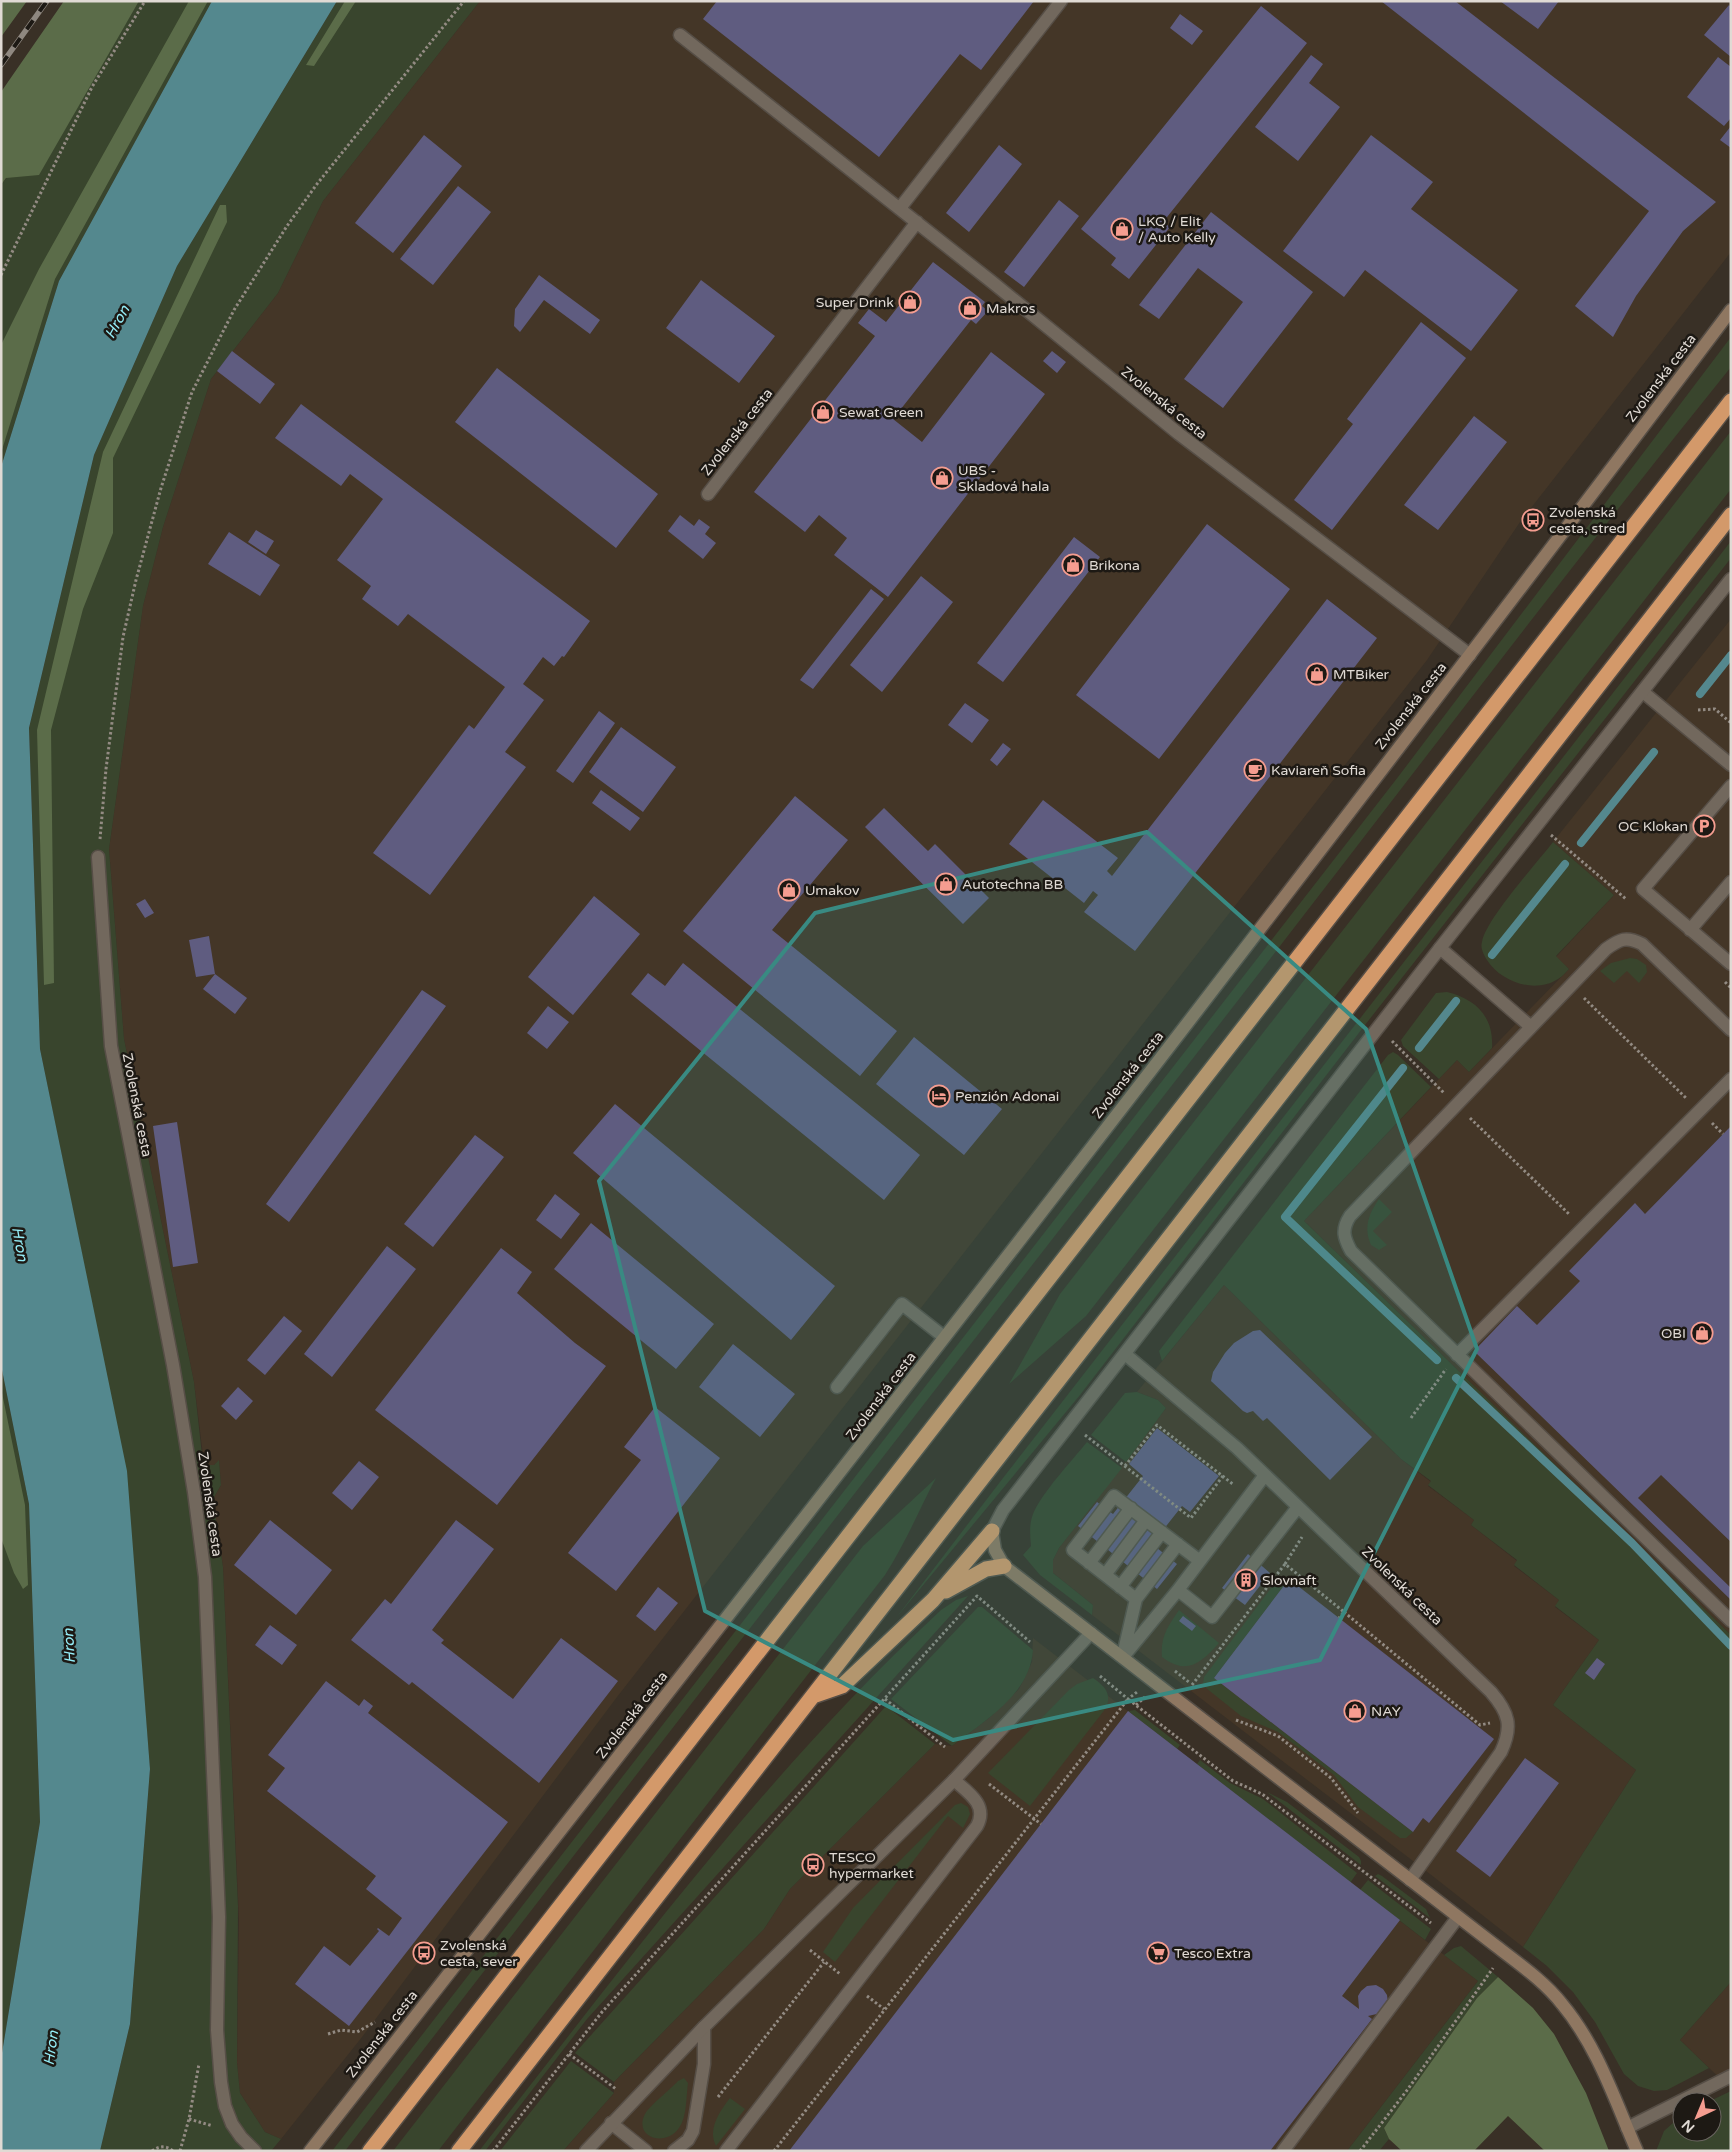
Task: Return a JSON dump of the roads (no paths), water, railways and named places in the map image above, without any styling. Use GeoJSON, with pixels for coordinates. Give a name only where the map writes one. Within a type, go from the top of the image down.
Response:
{"type":"FeatureCollection","features":[{"type":"Feature","properties":{"kind":"highway"},"geometry":{"type":"LineString","coordinates":[[370,2151],[1731,401]]}},
{"type":"Feature","properties":{"kind":"highway"},"geometry":{"type":"LineString","coordinates":[[459,2151],[1731,515]]}},
{"type":"Feature","properties":{"kind":"highway"},"geometry":{"type":"LineString","coordinates":[[813,1696],[842,1686],[932,1600],[992,1531]]}},
{"type":"Feature","properties":{"kind":"highway"},"geometry":{"type":"LineString","coordinates":[[932,1600],[965,1579],[986,1569],[1004,1566]]}},
{"type":"Feature","properties":{"kind":"main road","name":"Zvolenská cesta"},"geometry":{"type":"LineString","coordinates":[[310,2151],[802,1523],[1470,655],[1731,310]]}},
{"type":"Feature","properties":{"kind":"main road"},"geometry":{"type":"LineString","coordinates":[[992,1531],[994,1550],[1004,1566],[1548,1988],[1563,2004],[1600,2064],[1637,2151]]}},
{"type":"Feature","properties":{"kind":"street"},"geometry":{"type":"LineString","coordinates":[[900,208],[1061,1]]}},
{"type":"Feature","properties":{"kind":"street","name":"Zvolenská cesta"},"geometry":{"type":"LineString","coordinates":[[680,35],[900,208],[1178,434],[1470,655]]}},
{"type":"Feature","properties":{"kind":"street","name":"Zvolenská cesta"},"geometry":{"type":"LineString","coordinates":[[708,494],[917,222]]}},
{"type":"Feature","properties":{"kind":"street"},"geometry":{"type":"LineString","coordinates":[[992,1531],[1003,1510],[1440,948],[1731,580]]}},
{"type":"Feature","properties":{"kind":"street"},"geometry":{"type":"LineString","coordinates":[[1644,692],[1728,758]]}},
{"type":"Feature","properties":{"kind":"street"},"geometry":{"type":"LineString","coordinates":[[1731,786],[1643,889],[1731,964]]}},
{"type":"Feature","properties":{"kind":"street","name":"Zvolenská cesta"},"geometry":{"type":"LineString","coordinates":[[98,857],[111,1046],[173,1365],[194,1492],[205,1577],[218,1907],[218,2030],[221,2082],[225,2106],[232,2124],[255,2151]]}},
{"type":"Feature","properties":{"kind":"street"},"geometry":{"type":"LineString","coordinates":[[1690,930],[1731,882]]}},
{"type":"Feature","properties":{"kind":"street"},"geometry":{"type":"LineString","coordinates":[[1731,1030],[1642,944],[1631,938],[1617,941],[1606,949],[1531,1027],[1350,1216],[1344,1225],[1344,1238],[1352,1251],[1731,1621]]}},
{"type":"Feature","properties":{"kind":"street"},"geometry":{"type":"LineString","coordinates":[[1440,948],[1531,1027]]}},
{"type":"Feature","properties":{"kind":"street"},"geometry":{"type":"LineString","coordinates":[[1457,1354],[1731,1078]]}},
{"type":"Feature","properties":{"kind":"street"},"geometry":{"type":"LineString","coordinates":[[837,1387],[902,1304],[944,1337]]}},
{"type":"Feature","properties":{"kind":"street","name":"Zvolenská cesta"},"geometry":{"type":"LineString","coordinates":[[1125,1354],[1237,1448],[1265,1474],[1491,1692],[1504,1708],[1508,1719],[1505,1742],[1501,1752],[1410,1880]]}},
{"type":"Feature","properties":{"kind":"street"},"geometry":{"type":"LineString","coordinates":[[1123,1657],[1178,1590],[1265,1474]]}},
{"type":"Feature","properties":{"kind":"street"},"geometry":{"type":"LineString","coordinates":[[1136,1598],[1073,1550],[1114,1496],[1200,1561]]}},
{"type":"Feature","properties":{"kind":"street"},"geometry":{"type":"LineString","coordinates":[[1178,1590],[1212,1617],[1298,1507]]}},
{"type":"Feature","properties":{"kind":"street"},"geometry":{"type":"LineString","coordinates":[[1089,1563],[1131,1508]]}},
{"type":"Feature","properties":{"kind":"street"},"geometry":{"type":"LineString","coordinates":[[1105,1575],[1146,1520]]}},
{"type":"Feature","properties":{"kind":"street"},"geometry":{"type":"LineString","coordinates":[[1120,1587],[1162,1532]]}},
{"type":"Feature","properties":{"kind":"street"},"geometry":{"type":"LineString","coordinates":[[1123,1657],[1136,1598],[1178,1544]]}},
{"type":"Feature","properties":{"kind":"street"},"geometry":{"type":"LineString","coordinates":[[586,2151],[704,2027],[954,1780],[1091,1633]]}},
{"type":"Feature","properties":{"kind":"street"},"geometry":{"type":"LineString","coordinates":[[726,2151],[977,1826],[982,1817],[980,1806],[971,1794],[954,1780]]}},
{"type":"Feature","properties":{"kind":"street"},"geometry":{"type":"LineString","coordinates":[[1283,2151],[1458,1917]]}},
{"type":"Feature","properties":{"kind":"street"},"geometry":{"type":"LineString","coordinates":[[674,2151],[688,2140],[693,2131],[704,2064],[704,2027]]}},
{"type":"Feature","properties":{"kind":"street"},"geometry":{"type":"LineString","coordinates":[[1627,2128],[1731,2076]]}},
{"type":"Feature","properties":{"kind":"street"},"geometry":{"type":"LineString","coordinates":[[611,2123],[646,2151]]}},
{"type":"Feature","properties":{"kind":"water","name":"Hron"},"geometry":{"type":"Polygon","coordinates":[[[212,1],[337,1],[177,266],[94,455],[29,728],[40,1049],[127,1471],[150,1769],[130,2024],[100,2151],[1,2151],[1,2059],[40,1822],[29,1504],[1,1365],[1,467],[59,281],[212,1]]]}},
{"type":"Feature","properties":{"kind":"waterway"},"geometry":{"type":"LineString","coordinates":[[1700,694],[1731,655]]}},
{"type":"Feature","properties":{"kind":"waterway"},"geometry":{"type":"LineString","coordinates":[[1581,843],[1654,752]]}},
{"type":"Feature","properties":{"kind":"waterway"},"geometry":{"type":"LineString","coordinates":[[1492,955],[1565,864]]}},
{"type":"Feature","properties":{"kind":"waterway"},"geometry":{"type":"LineString","coordinates":[[1419,1048],[1456,1001]]}},
{"type":"Feature","properties":{"kind":"waterway"},"geometry":{"type":"LineString","coordinates":[[1403,1068],[1285,1217],[1437,1360]]}},
{"type":"Feature","properties":{"kind":"waterway"},"geometry":{"type":"LineString","coordinates":[[1456,1378],[1632,1543],[1731,1646]]}},
{"type":"Feature","properties":{"kind":"railway"},"geometry":{"type":"LineString","coordinates":[[1,65],[47,1]]}},
{"type":"Feature","properties":{"kind":"place","name":"LKQ / Elit / Auto Kelly"},"geometry":{"type":"Point","coordinates":[1122,229]}},
{"type":"Feature","properties":{"kind":"place","name":"Super Drink"},"geometry":{"type":"Point","coordinates":[910,302]}},
{"type":"Feature","properties":{"kind":"place","name":"Makros"},"geometry":{"type":"Point","coordinates":[970,308]}},
{"type":"Feature","properties":{"kind":"place","name":"Sewat Green"},"geometry":{"type":"Point","coordinates":[823,412]}},
{"type":"Feature","properties":{"kind":"place","name":"UBS - Skladová hala"},"geometry":{"type":"Point","coordinates":[942,478]}},
{"type":"Feature","properties":{"kind":"place","name":"Zvolenská cesta, stred"},"geometry":{"type":"Point","coordinates":[1533,520]}},
{"type":"Feature","properties":{"kind":"place","name":"Brikona"},"geometry":{"type":"Point","coordinates":[1073,565]}},
{"type":"Feature","properties":{"kind":"place","name":"MTBiker"},"geometry":{"type":"Point","coordinates":[1317,674]}},
{"type":"Feature","properties":{"kind":"place","name":"Kaviareň Sofia"},"geometry":{"type":"Point","coordinates":[1255,770]}},
{"type":"Feature","properties":{"kind":"place","name":"OC Klokan"},"geometry":{"type":"Point","coordinates":[1704,826]}},
{"type":"Feature","properties":{"kind":"place","name":"Autotechna BB"},"geometry":{"type":"Point","coordinates":[946,884]}},
{"type":"Feature","properties":{"kind":"place","name":"Umakov"},"geometry":{"type":"Point","coordinates":[789,890]}},
{"type":"Feature","properties":{"kind":"place","name":"Penzión Adonai"},"geometry":{"type":"Point","coordinates":[939,1096]}},
{"type":"Feature","properties":{"kind":"place","name":"OBI"},"geometry":{"type":"Point","coordinates":[1702,1333]}},
{"type":"Feature","properties":{"kind":"place","name":"Slovnaft"},"geometry":{"type":"Point","coordinates":[1246,1580]}},
{"type":"Feature","properties":{"kind":"place","name":"NAY"},"geometry":{"type":"Point","coordinates":[1355,1711]}},
{"type":"Feature","properties":{"kind":"place","name":"TESCO hypermarket"},"geometry":{"type":"Point","coordinates":[813,1865]}},
{"type":"Feature","properties":{"kind":"place","name":"Zvolenská cesta, sever"},"geometry":{"type":"Point","coordinates":[424,1953]}},
{"type":"Feature","properties":{"kind":"place","name":"Tesco Extra"},"geometry":{"type":"Point","coordinates":[1158,1953]}}]}
